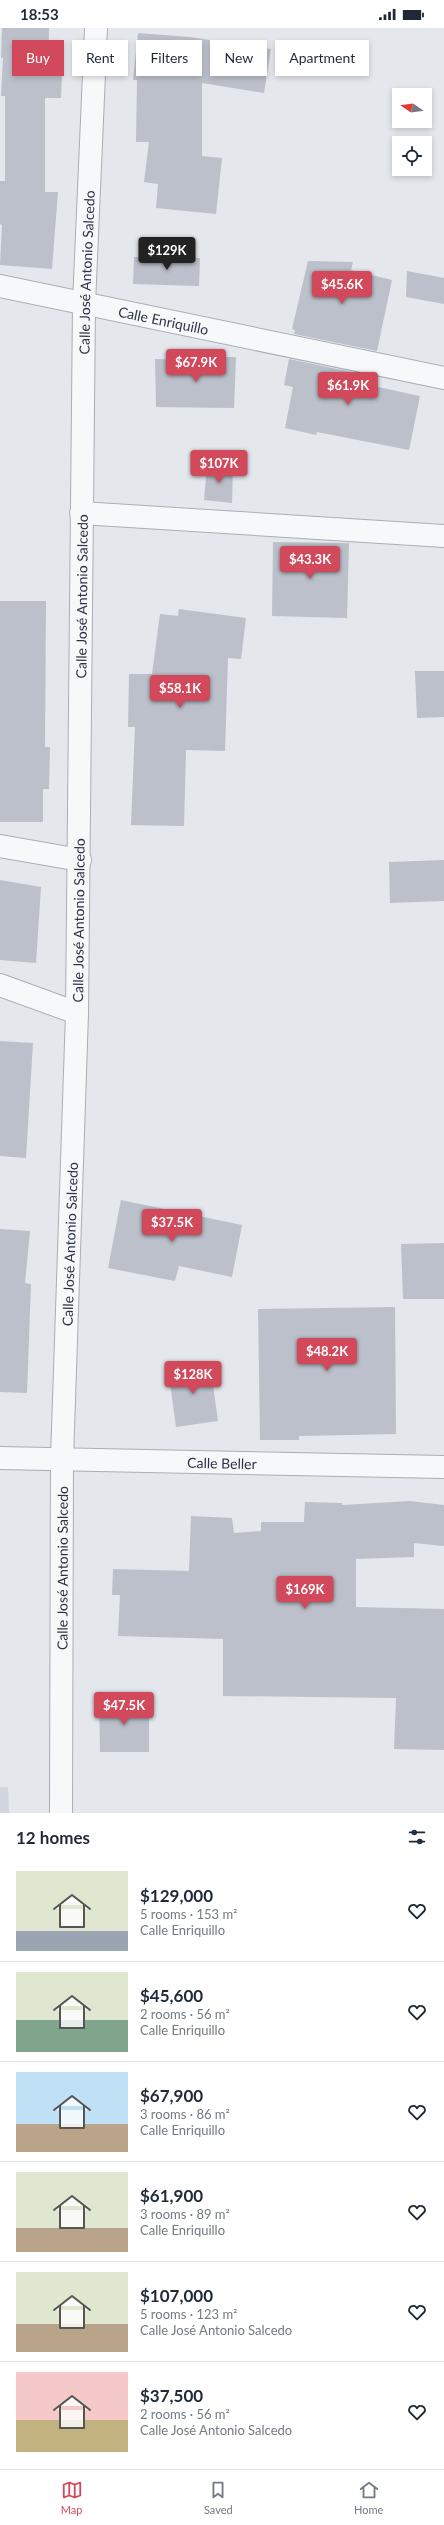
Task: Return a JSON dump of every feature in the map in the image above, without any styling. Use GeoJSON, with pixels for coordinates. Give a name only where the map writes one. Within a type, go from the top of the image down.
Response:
{"type":"FeatureCollection","features":[{"type":"Feature","properties":{"kind":"street","name":"Calle José Antonio Salcedo"},"geometry":{"type":"LineString","coordinates":[[62,1813],[62,1460],[77,1013],[80,860],[81,513],[84,304],[96,28]]}},
{"type":"Feature","properties":{"kind":"street","name":"Calle Enriquillo"},"geometry":{"type":"LineString","coordinates":[[0,286],[444,378]]}},
{"type":"Feature","properties":{"kind":"street"},"geometry":{"type":"LineString","coordinates":[[81,513],[444,536]]}},
{"type":"Feature","properties":{"kind":"street"},"geometry":{"type":"LineString","coordinates":[[0,846],[80,860]]}},
{"type":"Feature","properties":{"kind":"street"},"geometry":{"type":"LineString","coordinates":[[0,985],[77,1013]]}},
{"type":"Feature","properties":{"kind":"street","name":"Calle Beller"},"geometry":{"type":"LineString","coordinates":[[0,1458],[444,1468]]}},
{"type":"Feature","properties":{"kind":"shaded area"},"geometry":{"type":"Polygon","coordinates":[[[0,1787],[8,1787],[9,1813],[0,1813],[0,1787]]]}},
{"type":"Feature","properties":{"kind":"building"},"geometry":{"type":"Polygon","coordinates":[[[2,28],[49,28],[49,40],[12,40],[12,76],[62,76],[61,98],[45,98],[45,192],[58,192],[52,269],[0,265],[2,225],[0,224],[0,181],[5,181],[5,96],[1,96],[3,58],[1,58],[2,28]]]}},
{"type":"Feature","properties":{"kind":"building"},"geometry":{"type":"Polygon","coordinates":[[[138,33],[210,40],[210,76],[267,76],[264,93],[202,83],[202,156],[222,158],[216,214],[156,208],[158,184],[144,182],[149,142],[136,142],[137,80],[133,80],[136,52],[136,76],[202,76],[202,40],[137,40],[138,33]]]}},
{"type":"Feature","properties":{"kind":"building"},"geometry":{"type":"Polygon","coordinates":[[[267,48],[271,49],[267,74],[267,48]]]}},
{"type":"Feature","properties":{"kind":"building"},"geometry":{"type":"Polygon","coordinates":[[[134,257],[200,258],[199,286],[133,284],[134,257]]]}},
{"type":"Feature","properties":{"kind":"building"},"geometry":{"type":"Polygon","coordinates":[[[308,261],[353,262],[351,270],[392,280],[377,351],[294,334],[295,330],[292,329],[308,261]]]}},
{"type":"Feature","properties":{"kind":"building"},"geometry":{"type":"Polygon","coordinates":[[[407,271],[444,278],[444,304],[406,297],[407,271]]]}},
{"type":"Feature","properties":{"kind":"building"},"geometry":{"type":"Polygon","coordinates":[[[204,357],[236,357],[234,408],[156,407],[155,359],[204,360],[204,357]]]}},
{"type":"Feature","properties":{"kind":"building"},"geometry":{"type":"Polygon","coordinates":[[[289,359],[371,376],[369,385],[420,396],[409,450],[317,432],[316,435],[285,428],[293,387],[284,385],[289,359]]]}},
{"type":"Feature","properties":{"kind":"building"},"geometry":{"type":"Polygon","coordinates":[[[207,465],[233,468],[232,503],[204,500],[207,465]]]}},
{"type":"Feature","properties":{"kind":"building"},"geometry":{"type":"Polygon","coordinates":[[[273,542],[349,543],[347,618],[272,616],[273,542]]]}},
{"type":"Feature","properties":{"kind":"building"},"geometry":{"type":"Polygon","coordinates":[[[0,601],[46,601],[45,747],[50,747],[49,789],[43,789],[43,822],[0,822],[0,601]]]}},
{"type":"Feature","properties":{"kind":"building"},"geometry":{"type":"Polygon","coordinates":[[[179,609],[246,618],[241,659],[228,658],[225,751],[186,750],[184,826],[131,825],[135,727],[128,727],[129,674],[152,674],[160,614],[178,616],[179,609]]]}},
{"type":"Feature","properties":{"kind":"building"},"geometry":{"type":"Polygon","coordinates":[[[415,671],[444,671],[444,717],[417,718],[415,671]]]}},
{"type":"Feature","properties":{"kind":"building"},"geometry":{"type":"Polygon","coordinates":[[[444,860],[444,901],[390,903],[389,862],[444,860]]]}},
{"type":"Feature","properties":{"kind":"building"},"geometry":{"type":"Polygon","coordinates":[[[0,880],[41,887],[36,963],[0,960],[0,880]]]}},
{"type":"Feature","properties":{"kind":"building"},"geometry":{"type":"Polygon","coordinates":[[[0,1041],[33,1043],[26,1158],[0,1156],[0,1041]]]}},
{"type":"Feature","properties":{"kind":"building"},"geometry":{"type":"Polygon","coordinates":[[[121,1200],[242,1225],[232,1277],[179,1266],[175,1281],[108,1268],[121,1200]]]}},
{"type":"Feature","properties":{"kind":"building"},"geometry":{"type":"Polygon","coordinates":[[[0,1229],[30,1231],[25,1283],[31,1284],[27,1393],[0,1392],[0,1229]]]}},
{"type":"Feature","properties":{"kind":"building"},"geometry":{"type":"Polygon","coordinates":[[[444,1243],[444,1299],[403,1299],[401,1244],[444,1243]]]}},
{"type":"Feature","properties":{"kind":"building"},"geometry":{"type":"Polygon","coordinates":[[[395,1307],[396,1434],[299,1436],[299,1440],[260,1440],[258,1309],[395,1307]]]}},
{"type":"Feature","properties":{"kind":"building"},"geometry":{"type":"Polygon","coordinates":[[[210,1363],[218,1421],[176,1427],[168,1369],[210,1363]]]}},
{"type":"Feature","properties":{"kind":"building"},"geometry":{"type":"Polygon","coordinates":[[[410,1501],[444,1505],[444,1546],[414,1543],[414,1557],[356,1559],[356,1607],[444,1609],[444,1750],[394,1749],[396,1698],[223,1696],[223,1639],[118,1636],[120,1595],[112,1595],[113,1569],[189,1571],[191,1516],[232,1518],[234,1533],[261,1531],[261,1522],[304,1522],[305,1502],[342,1503],[342,1505],[410,1501]]]}},
{"type":"Feature","properties":{"kind":"building"},"geometry":{"type":"Polygon","coordinates":[[[149,1700],[149,1752],[100,1752],[99,1701],[149,1700]]]}}]}
